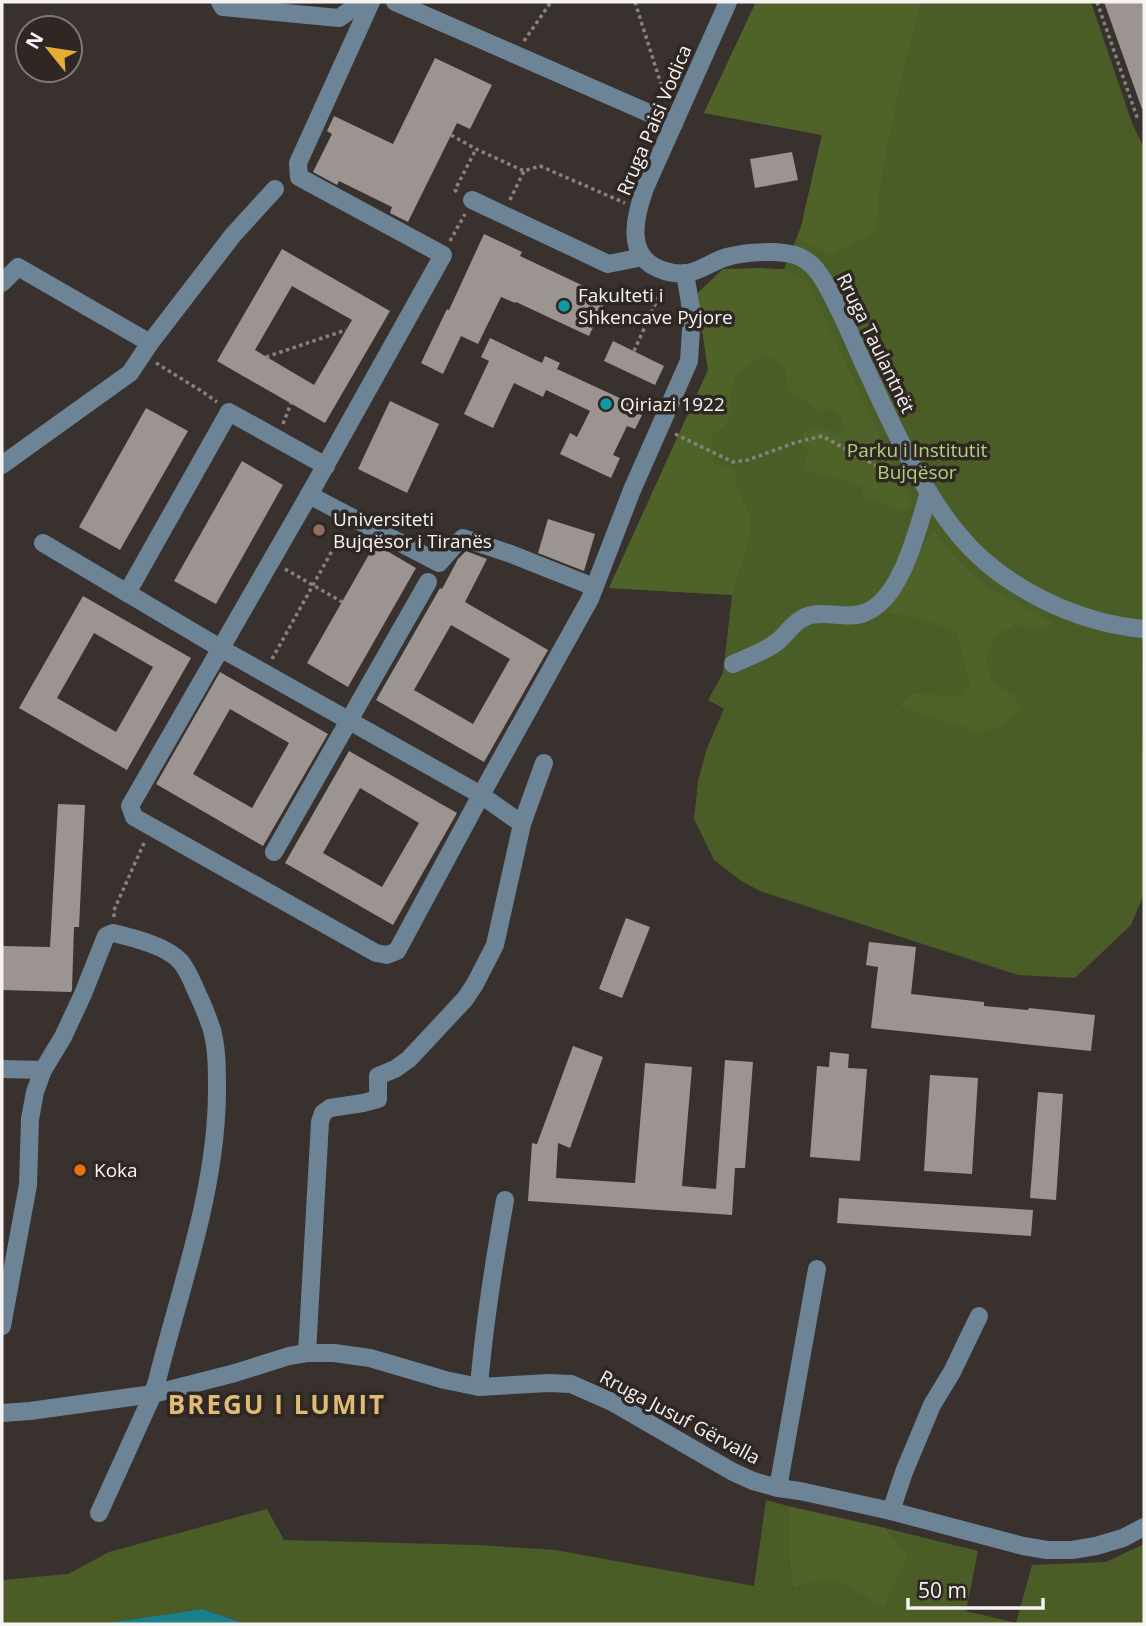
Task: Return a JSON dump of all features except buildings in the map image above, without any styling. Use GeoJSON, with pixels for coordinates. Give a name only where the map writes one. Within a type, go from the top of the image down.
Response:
{"type":"FeatureCollection","features":[{"type":"Feature","properties":{"kind":"street"},"geometry":{"type":"LineString","coordinates":[[220,2],[223,7],[339,18],[362,2]]}},
{"type":"Feature","properties":{"kind":"street"},"geometry":{"type":"LineString","coordinates":[[371,2],[298,163],[299,177],[443,255],[326,466],[130,806],[134,817],[151,827],[376,953],[387,955],[397,951],[590,599],[632,490],[689,361],[692,315],[677,273],[656,268],[643,257],[608,264],[472,200]]}},
{"type":"Feature","properties":{"kind":"street"},"geometry":{"type":"LineString","coordinates":[[395,2],[674,124]]}},
{"type":"Feature","properties":{"kind":"street","name":"Rruga Paisi Vodica"},"geometry":{"type":"LineString","coordinates":[[643,257],[636,243],[638,208],[723,6]]}},
{"type":"Feature","properties":{"kind":"street"},"geometry":{"type":"LineString","coordinates":[[2,465],[130,373],[233,235],[275,188]]}},
{"type":"Feature","properties":{"kind":"street","name":"Rruga Taulantnët"},"geometry":{"type":"LineString","coordinates":[[677,273],[699,270],[729,257],[755,253],[782,252],[800,257],[815,267],[827,286],[913,464],[943,514],[961,537],[986,562],[1045,602],[1088,618],[1144,629]]}},
{"type":"Feature","properties":{"kind":"street"},"geometry":{"type":"LineString","coordinates":[[2,283],[18,267],[146,349]]}},
{"type":"Feature","properties":{"kind":"street"},"geometry":{"type":"LineString","coordinates":[[127,593],[229,412],[326,466]]}},
{"type":"Feature","properties":{"kind":"street"},"geometry":{"type":"LineString","coordinates":[[733,664],[761,652],[807,615],[862,614],[877,607],[898,578],[929,492]]}},
{"type":"Feature","properties":{"kind":"street"},"geometry":{"type":"LineString","coordinates":[[309,495],[439,563],[464,538],[594,587]]}},
{"type":"Feature","properties":{"kind":"street"},"geometry":{"type":"LineString","coordinates":[[43,543],[220,648],[481,795],[522,824]]}},
{"type":"Feature","properties":{"kind":"street"},"geometry":{"type":"LineString","coordinates":[[274,852],[428,582]]}},
{"type":"Feature","properties":{"kind":"street"},"geometry":{"type":"LineString","coordinates":[[307,1353],[320,1122],[323,1113],[330,1108],[378,1099],[378,1076],[410,1059],[465,999],[495,945],[522,824],[544,763]]}},
{"type":"Feature","properties":{"kind":"street"},"geometry":{"type":"LineString","coordinates":[[2,1326],[28,1185],[30,1119],[43,1070],[63,1037],[106,936],[113,933],[159,947],[180,960],[205,1009],[212,1033],[217,1071],[215,1135],[207,1191],[153,1394],[99,1513]]}},
{"type":"Feature","properties":{"kind":"street"},"geometry":{"type":"LineString","coordinates":[[2,1069],[43,1070]]}},
{"type":"Feature","properties":{"kind":"street"},"geometry":{"type":"LineString","coordinates":[[479,1387],[489,1293],[505,1200]]}},
{"type":"Feature","properties":{"kind":"street"},"geometry":{"type":"LineString","coordinates":[[778,1488],[817,1269]]}},
{"type":"Feature","properties":{"kind":"street"},"geometry":{"type":"LineString","coordinates":[[891,1511],[932,1405],[952,1372],[979,1316]]}},
{"type":"Feature","properties":{"kind":"street","name":"Rruga Jusuf Gërvalla"},"geometry":{"type":"LineString","coordinates":[[2,1413],[153,1394],[289,1356],[334,1353],[370,1358],[479,1387],[571,1384],[622,1408],[753,1481],[891,1511],[1023,1546],[1072,1550],[1123,1538],[1144,1527]]}},
{"type":"Feature","properties":{"kind":"path"},"geometry":{"type":"LineString","coordinates":[[514,54],[551,2]]}},
{"type":"Feature","properties":{"kind":"path"},"geometry":{"type":"LineString","coordinates":[[635,2],[674,124]]}},
{"type":"Feature","properties":{"kind":"path"},"geometry":{"type":"LineString","coordinates":[[1097,2],[1138,120]]}},
{"type":"Feature","properties":{"kind":"path"},"geometry":{"type":"LineString","coordinates":[[451,135],[524,171],[540,166],[638,208]]}},
{"type":"Feature","properties":{"kind":"path"},"geometry":{"type":"LineString","coordinates":[[464,171],[475,149]]}},
{"type":"Feature","properties":{"kind":"path"},"geometry":{"type":"LineString","coordinates":[[517,186],[524,171]]}},
{"type":"Feature","properties":{"kind":"path"},"geometry":{"type":"LineString","coordinates":[[634,351],[677,273]]}},
{"type":"Feature","properties":{"kind":"path"},"geometry":{"type":"LineString","coordinates":[[266,357],[345,330]]}},
{"type":"Feature","properties":{"kind":"path"},"geometry":{"type":"LineString","coordinates":[[146,349],[229,412]]}},
{"type":"Feature","properties":{"kind":"path"},"geometry":{"type":"LineString","coordinates":[[660,427],[733,462],[748,460],[822,436],[882,469],[913,464]]}},
{"type":"Feature","properties":{"kind":"path"},"geometry":{"type":"LineString","coordinates":[[264,673],[351,517]]}},
{"type":"Feature","properties":{"kind":"path"},"geometry":{"type":"LineString","coordinates":[[271,561],[342,602]]}},
{"type":"Feature","properties":{"kind":"path"},"geometry":{"type":"LineString","coordinates":[[113,933],[114,910],[151,827]]}},
{"type":"Feature","properties":{"kind":"green space","name":"Parku i Institutit Bujqësor"},"geometry":{"type":"Polygon","coordinates":[[[756,2],[1091,2],[1132,123],[1144,148],[1144,894],[1131,925],[1075,978],[1018,975],[760,891],[714,860],[694,819],[698,781],[707,748],[724,709],[708,700],[723,673],[732,595],[609,588],[708,370],[697,294],[723,269],[784,269],[801,227],[822,135],[704,113],[756,2]]]}},
{"type":"Feature","properties":{"kind":"green space"},"geometry":{"type":"Polygon","coordinates":[[[756,2],[922,2],[905,60],[882,172],[875,232],[831,255],[797,238],[822,135],[704,113],[756,2]]]}},
{"type":"Feature","properties":{"kind":"green space"},"geometry":{"type":"Polygon","coordinates":[[[723,269],[779,270],[799,276],[808,282],[913,504],[903,512],[862,498],[863,486],[803,469],[809,450],[802,444],[803,433],[812,426],[836,434],[846,432],[840,413],[832,408],[818,413],[804,400],[790,393],[783,364],[765,356],[734,377],[730,400],[733,413],[722,428],[712,435],[714,464],[734,469],[737,487],[751,520],[751,532],[732,595],[609,588],[708,370],[697,294],[723,269]]]}},
{"type":"Feature","properties":{"kind":"green space"},"geometry":{"type":"Polygon","coordinates":[[[934,531],[954,557],[981,583],[1053,623],[1043,630],[1015,624],[995,637],[985,660],[993,685],[1015,696],[1021,710],[998,727],[979,732],[900,706],[911,694],[963,696],[970,683],[956,631],[916,617],[888,613],[914,557],[934,531]]]}},
{"type":"Feature","properties":{"kind":"green space"},"geometry":{"type":"Polygon","coordinates":[[[766,1500],[788,1506],[789,1559],[793,1588],[827,1577],[845,1585],[908,1555],[885,1528],[978,1551],[966,1611],[1016,1623],[1032,1565],[1106,1562],[1144,1544],[1144,1624],[246,1624],[202,1609],[100,1624],[2,1624],[2,1580],[68,1574],[109,1552],[267,1509],[284,1540],[477,1545],[555,1550],[754,1586],[766,1500]]]}},
{"type":"Feature","properties":{"kind":"green space"},"geometry":{"type":"Polygon","coordinates":[[[788,1506],[885,1528],[908,1555],[884,1606],[828,1578],[793,1588],[789,1559],[788,1506]]]}},
{"type":"Feature","properties":{"kind":"water"},"geometry":{"type":"Polygon","coordinates":[[[202,1609],[246,1624],[100,1624],[202,1609]]]}},
{"type":"Feature","properties":{"kind":"place","name":"Fakulteti i Shkencave Pyjore"},"geometry":{"type":"Point","coordinates":[564,306]}},
{"type":"Feature","properties":{"kind":"place","name":"Qiriazi 1922"},"geometry":{"type":"Point","coordinates":[606,404]}},
{"type":"Feature","properties":{"kind":"place","name":"Universiteti Bujqësor i Tiranës"},"geometry":{"type":"Point","coordinates":[319,530]}},
{"type":"Feature","properties":{"kind":"place","name":"Koka"},"geometry":{"type":"Point","coordinates":[80,1170]}},
{"type":"Feature","properties":{"kind":"district","name":"BREGU I LUMIT"},"geometry":{"type":"Point","coordinates":[277,1404]}}]}
